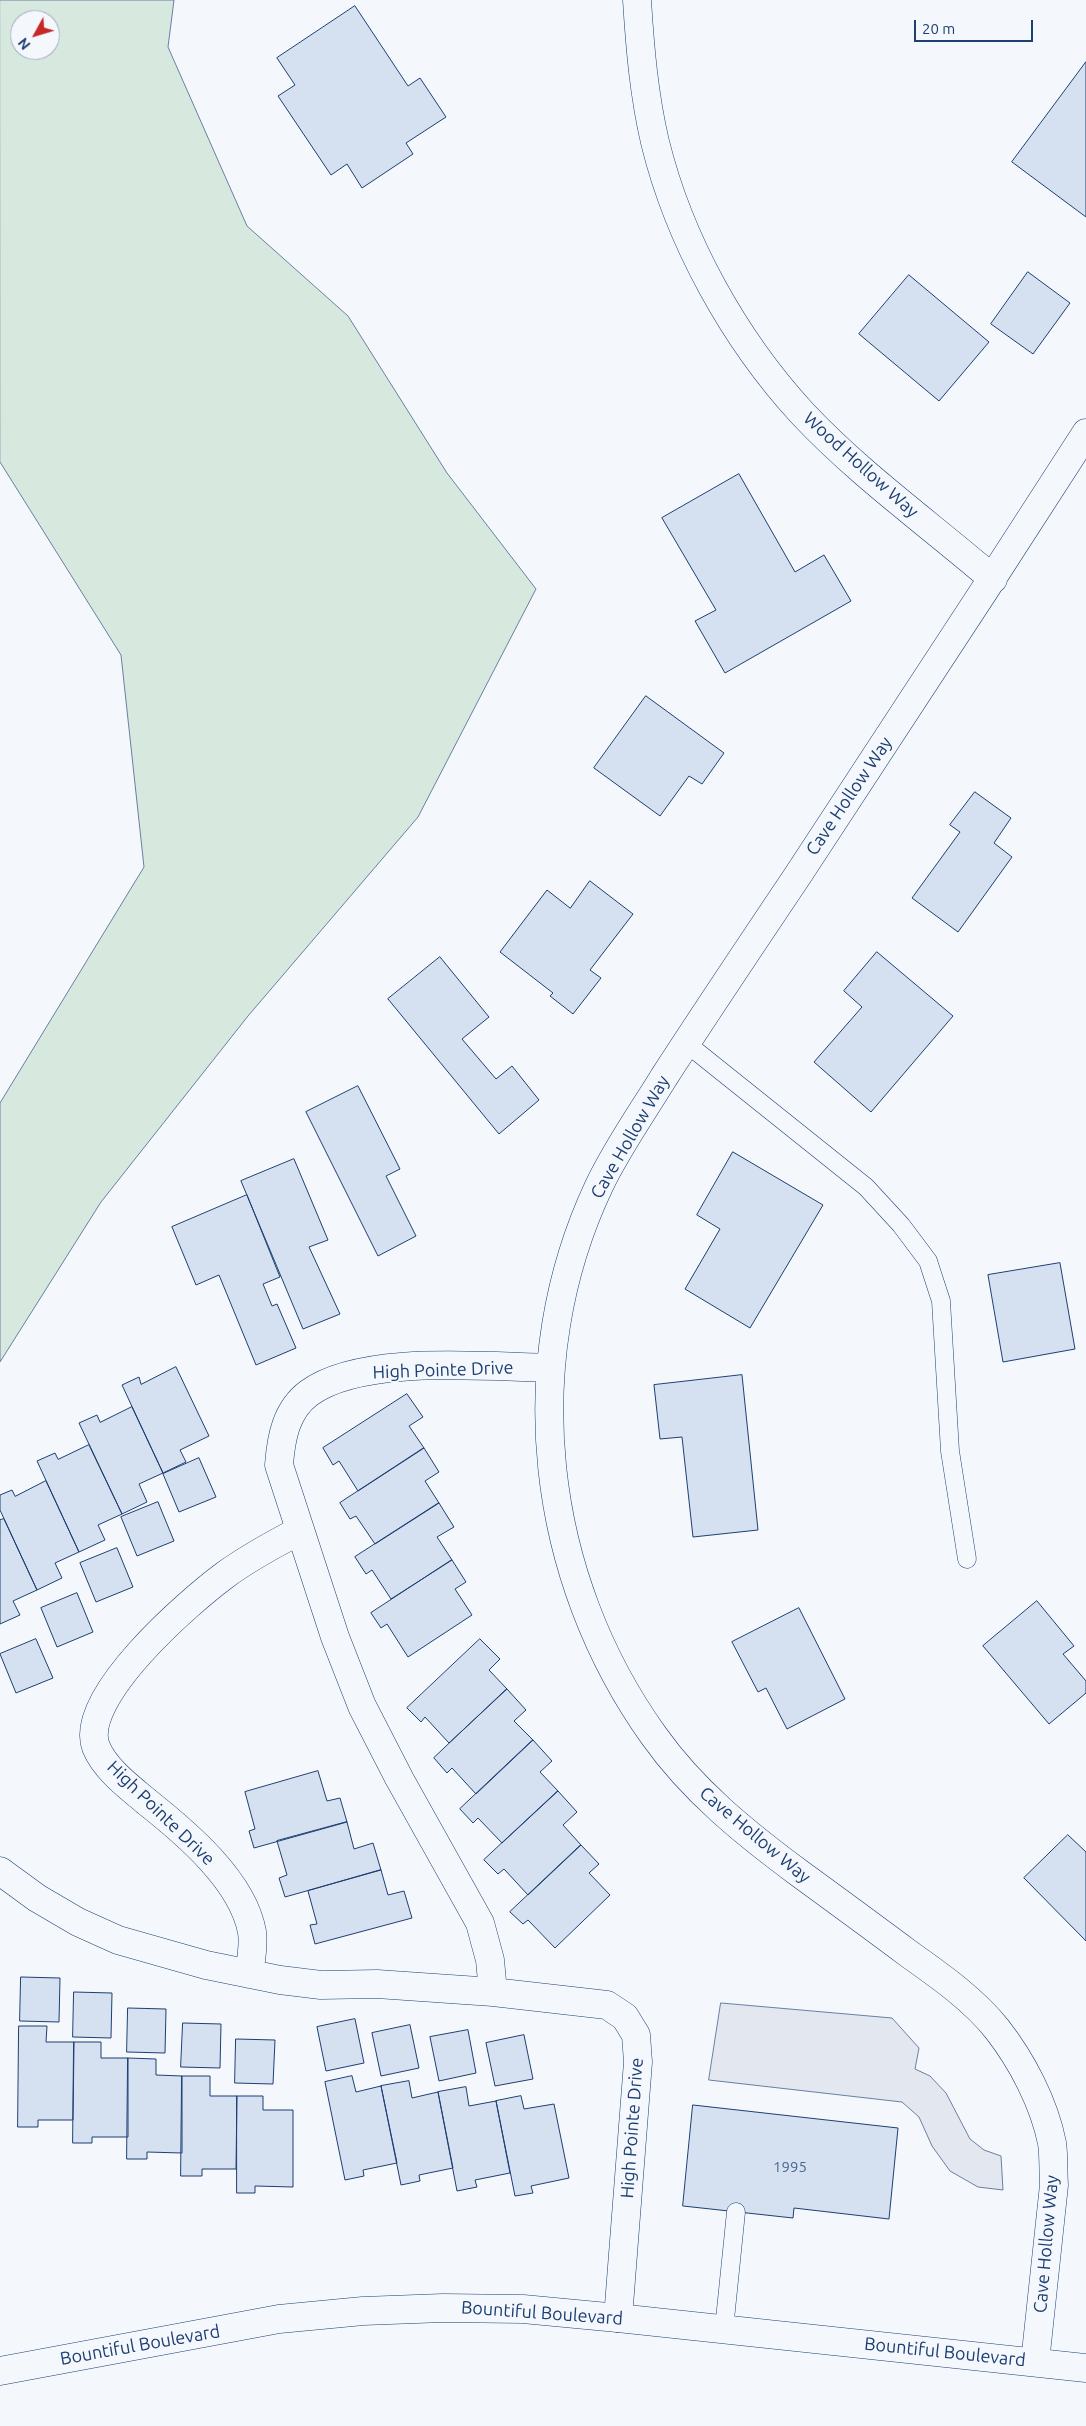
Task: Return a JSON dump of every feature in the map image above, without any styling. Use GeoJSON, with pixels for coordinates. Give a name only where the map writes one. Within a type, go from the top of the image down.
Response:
{"type":"FeatureCollection","features":[{"type":"Feature","properties":{"kind":"street","name":"Wood Hollow Way"},"geometry":{"type":"LineString","coordinates":[[637,0],[641,67],[655,143],[679,216],[711,285],[751,351],[802,413],[859,468],[993,579]]}},
{"type":"Feature","properties":{"kind":"street","name":"Cave Hollow Way"},"geometry":{"type":"LineString","coordinates":[[1036,2362],[1054,2185],[1052,2143],[1040,2103],[1020,2064],[997,2029],[966,1998],[763,1846],[724,1814],[689,1779],[655,1738],[624,1691],[598,1640],[581,1599],[568,1557],[557,1510],[551,1463],[550,1368],[566,1276],[580,1230],[600,1183],[686,1043],[993,579],[1086,433]]}},
{"type":"Feature","properties":{"kind":"street","name":"High Pointe Drive"},"geometry":{"type":"LineString","coordinates":[[493,1992],[490,1960],[480,1923],[398,1778],[362,1706],[335,1637],[279,1465],[281,1438],[292,1413],[309,1394],[332,1382],[358,1373],[398,1368],[550,1368]]}},
{"type":"Feature","properties":{"kind":"street","name":"High Pointe Drive"},"geometry":{"type":"LineString","coordinates":[[249,1974],[253,1947],[252,1932],[247,1917],[233,1890],[205,1852],[115,1773],[96,1747],[94,1733],[97,1719],[108,1696],[123,1672],[144,1646],[224,1576],[262,1551],[300,1531]]}},
{"type":"Feature","properties":{"kind":"street","name":"High Pointe Drive"},"geometry":{"type":"LineString","coordinates":[[0,1871],[62,1912],[118,1940],[160,1954],[280,1980],[321,1985],[377,1984],[493,1992],[607,2005],[625,2017],[636,2035],[638,2062],[618,2318]]}},
{"type":"Feature","properties":{"kind":"street","name":"Bountiful Boulevard"},"geometry":{"type":"LineString","coordinates":[[0,2370],[279,2319],[363,2311],[443,2308],[523,2309],[1086,2368]]}},
{"type":"Feature","properties":{"kind":"lane"},"geometry":{"type":"LineString","coordinates":[[686,1043],[866,1187],[901,1225],[928,1261],[941,1301],[950,1451],[967,1559]]}},
{"type":"Feature","properties":{"kind":"lane"},"geometry":{"type":"LineString","coordinates":[[724,2329],[736,2212]]}},
{"type":"Feature","properties":{"kind":"shaded area"},"geometry":{"type":"Polygon","coordinates":[[[0,0],[174,0],[168,47],[247,226],[348,316],[447,473],[536,589],[418,817],[248,1016],[101,1202],[0,1362],[0,1103],[144,867],[121,655],[0,462],[0,0]]]}},
{"type":"Feature","properties":{"kind":"shaded area"},"geometry":{"type":"Polygon","coordinates":[[[721,2003],[892,2018],[919,2048],[915,2069],[930,2076],[946,2093],[970,2139],[984,2150],[1001,2156],[1003,2190],[978,2187],[950,2171],[932,2146],[919,2117],[902,2102],[709,2080],[721,2003]]]}},
{"type":"Feature","properties":{"kind":"building"},"geometry":{"type":"Polygon","coordinates":[[[355,6],[408,86],[420,78],[446,117],[406,143],[413,154],[362,188],[347,164],[331,175],[278,96],[295,85],[277,58],[355,6]]]}},
{"type":"Feature","properties":{"kind":"building"},"geometry":{"type":"Polygon","coordinates":[[[1086,62],[1086,217],[1012,162],[1086,62]]]}},
{"type":"Feature","properties":{"kind":"building"},"geometry":{"type":"Polygon","coordinates":[[[1028,272],[1070,303],[1033,354],[991,324],[1028,272]]]}},
{"type":"Feature","properties":{"kind":"building"},"geometry":{"type":"Polygon","coordinates":[[[909,275],[989,342],[939,401],[859,334],[909,275]]]}},
{"type":"Feature","properties":{"kind":"building"},"geometry":{"type":"Polygon","coordinates":[[[739,474],[795,572],[824,555],[851,601],[725,673],[695,621],[716,610],[662,518],[739,474]]]}},
{"type":"Feature","properties":{"kind":"building"},"geometry":{"type":"Polygon","coordinates":[[[646,696],[724,753],[702,784],[689,776],[660,816],[594,768],[646,696]]]}},
{"type":"Feature","properties":{"kind":"building"},"geometry":{"type":"Polygon","coordinates":[[[975,792],[1011,818],[994,843],[1012,857],[958,932],[912,898],[960,832],[950,825],[975,792]]]}},
{"type":"Feature","properties":{"kind":"building"},"geometry":{"type":"Polygon","coordinates":[[[590,881],[633,914],[590,970],[601,978],[573,1014],[550,996],[553,993],[500,952],[547,890],[570,908],[590,881]]]}},
{"type":"Feature","properties":{"kind":"building"},"geometry":{"type":"Polygon","coordinates":[[[877,952],[953,1016],[871,1112],[814,1062],[862,1007],[844,991],[877,952]]]}},
{"type":"Feature","properties":{"kind":"building"},"geometry":{"type":"Polygon","coordinates":[[[440,957],[489,1017],[462,1039],[496,1079],[512,1066],[539,1100],[499,1134],[388,999],[440,957]]]}},
{"type":"Feature","properties":{"kind":"building"},"geometry":{"type":"Polygon","coordinates":[[[358,1086],[400,1169],[386,1176],[416,1236],[378,1256],[306,1112],[358,1086]]]}},
{"type":"Feature","properties":{"kind":"building"},"geometry":{"type":"Polygon","coordinates":[[[733,1152],[823,1205],[750,1328],[685,1289],[720,1229],[697,1215],[733,1152]]]}},
{"type":"Feature","properties":{"kind":"building"},"geometry":{"type":"Polygon","coordinates":[[[294,1159],[328,1240],[309,1247],[340,1314],[303,1329],[241,1181],[294,1159]]]}},
{"type":"Feature","properties":{"kind":"building"},"geometry":{"type":"Polygon","coordinates":[[[247,1195],[280,1277],[263,1284],[272,1306],[277,1304],[296,1348],[256,1365],[219,1275],[196,1285],[172,1227],[247,1195]]]}},
{"type":"Feature","properties":{"kind":"building"},"geometry":{"type":"Polygon","coordinates":[[[1060,1263],[1075,1349],[1003,1362],[988,1275],[1060,1263]]]}},
{"type":"Feature","properties":{"kind":"building"},"geometry":{"type":"Polygon","coordinates":[[[176,1367],[209,1436],[180,1450],[186,1462],[163,1473],[122,1385],[139,1377],[141,1384],[176,1367]]]}},
{"type":"Feature","properties":{"kind":"building"},"geometry":{"type":"Polygon","coordinates":[[[742,1375],[758,1530],[693,1537],[682,1437],[660,1439],[654,1385],[742,1375]]]}},
{"type":"Feature","properties":{"kind":"building"},"geometry":{"type":"Polygon","coordinates":[[[407,1394],[423,1417],[409,1426],[424,1448],[358,1491],[339,1461],[333,1465],[323,1448],[407,1394]]]}},
{"type":"Feature","properties":{"kind":"building"},"geometry":{"type":"Polygon","coordinates":[[[132,1407],[163,1473],[139,1484],[147,1502],[122,1514],[79,1423],[97,1415],[100,1422],[132,1407]]]}},
{"type":"Feature","properties":{"kind":"building"},"geometry":{"type":"Polygon","coordinates":[[[89,1445],[122,1514],[98,1525],[105,1540],[79,1552],[37,1461],[55,1453],[58,1459],[89,1445]]]}},
{"type":"Feature","properties":{"kind":"building"},"geometry":{"type":"Polygon","coordinates":[[[424,1448],[439,1472],[425,1481],[439,1503],[375,1544],[356,1516],[350,1519],[340,1503],[424,1448]]]}},
{"type":"Feature","properties":{"kind":"building"},"geometry":{"type":"Polygon","coordinates":[[[199,1458],[216,1497],[179,1512],[163,1474],[199,1458]]]}},
{"type":"Feature","properties":{"kind":"building"},"geometry":{"type":"Polygon","coordinates":[[[46,1481],[79,1552],[55,1563],[62,1578],[37,1590],[0,1510],[0,1495],[12,1490],[15,1496],[46,1481]]]}},
{"type":"Feature","properties":{"kind":"building"},"geometry":{"type":"Polygon","coordinates":[[[158,1502],[174,1541],[137,1556],[121,1517],[158,1502]]]}},
{"type":"Feature","properties":{"kind":"building"},"geometry":{"type":"Polygon","coordinates":[[[439,1503],[454,1527],[437,1537],[452,1560],[391,1599],[372,1570],[366,1574],[355,1557],[439,1503]]]}},
{"type":"Feature","properties":{"kind":"building"},"geometry":{"type":"Polygon","coordinates":[[[4,1519],[37,1590],[13,1601],[20,1615],[0,1624],[0,1520],[4,1519]]]}},
{"type":"Feature","properties":{"kind":"building"},"geometry":{"type":"Polygon","coordinates":[[[117,1548],[133,1587],[96,1602],[80,1563],[117,1548]]]}},
{"type":"Feature","properties":{"kind":"building"},"geometry":{"type":"Polygon","coordinates":[[[452,1560],[466,1582],[455,1589],[472,1615],[408,1657],[387,1624],[381,1628],[371,1613],[452,1560]]]}},
{"type":"Feature","properties":{"kind":"building"},"geometry":{"type":"Polygon","coordinates":[[[77,1593],[93,1632],[57,1647],[41,1608],[77,1593]]]}},
{"type":"Feature","properties":{"kind":"building"},"geometry":{"type":"Polygon","coordinates":[[[1037,1601],[1074,1646],[1063,1654],[1086,1681],[1086,1693],[1049,1724],[983,1646],[1037,1601]]]}},
{"type":"Feature","properties":{"kind":"building"},"geometry":{"type":"Polygon","coordinates":[[[799,1608],[845,1699],[787,1729],[766,1688],[758,1692],[732,1642],[799,1608]]]}},
{"type":"Feature","properties":{"kind":"building"},"geometry":{"type":"Polygon","coordinates":[[[36,1639],[53,1678],[16,1693],[0,1654],[36,1639]]]}},
{"type":"Feature","properties":{"kind":"building"},"geometry":{"type":"Polygon","coordinates":[[[480,1639],[500,1659],[489,1670],[507,1689],[449,1743],[425,1717],[421,1722],[407,1708],[480,1639]]]}},
{"type":"Feature","properties":{"kind":"building"},"geometry":{"type":"Polygon","coordinates":[[[507,1689],[526,1710],[514,1721],[533,1740],[476,1794],[452,1768],[447,1773],[434,1758],[507,1689]]]}},
{"type":"Feature","properties":{"kind":"building"},"geometry":{"type":"Polygon","coordinates":[[[533,1740],[552,1761],[540,1772],[558,1791],[502,1843],[478,1818],[473,1823],[460,1809],[533,1740]]]}},
{"type":"Feature","properties":{"kind":"building"},"geometry":{"type":"Polygon","coordinates":[[[318,1771],[327,1801],[340,1798],[347,1822],[254,1848],[249,1831],[255,1829],[245,1792],[318,1771]]]}},
{"type":"Feature","properties":{"kind":"building"},"geometry":{"type":"Polygon","coordinates":[[[558,1791],[577,1812],[563,1825],[581,1845],[528,1895],[504,1869],[498,1874],[484,1860],[558,1791]]]}},
{"type":"Feature","properties":{"kind":"building"},"geometry":{"type":"Polygon","coordinates":[[[347,1822],[354,1849],[373,1843],[381,1870],[285,1897],[279,1878],[287,1875],[277,1841],[347,1822]]]}},
{"type":"Feature","properties":{"kind":"building"},"geometry":{"type":"Polygon","coordinates":[[[1068,1835],[1086,1852],[1086,1941],[1024,1878],[1068,1835]]]}},
{"type":"Feature","properties":{"kind":"building"},"geometry":{"type":"Polygon","coordinates":[[[581,1845],[599,1864],[589,1873],[610,1895],[555,1948],[528,1920],[523,1924],[510,1912],[581,1845]]]}},
{"type":"Feature","properties":{"kind":"building"},"geometry":{"type":"Polygon","coordinates":[[[381,1870],[388,1895],[404,1891],[412,1918],[315,1944],[310,1925],[317,1924],[308,1891],[381,1870]]]}},
{"type":"Feature","properties":{"kind":"building"},"geometry":{"type":"Polygon","coordinates":[[[21,1977],[60,1978],[59,2022],[20,2021],[21,1977]]]}},
{"type":"Feature","properties":{"kind":"building"},"geometry":{"type":"Polygon","coordinates":[[[74,1992],[112,1993],[111,2038],[73,2037],[74,1992]]]}},
{"type":"Feature","properties":{"kind":"building"},"geometry":{"type":"Polygon","coordinates":[[[128,2008],[166,2009],[165,2053],[127,2052],[128,2008]]]}},
{"type":"Feature","properties":{"kind":"building"},"geometry":{"type":"Polygon","coordinates":[[[355,2019],[364,2063],[326,2071],[317,2027],[355,2019]]]}},
{"type":"Feature","properties":{"kind":"building"},"geometry":{"type":"Polygon","coordinates":[[[183,2023],[221,2024],[220,2068],[181,2067],[183,2023]]]}},
{"type":"Feature","properties":{"kind":"building"},"geometry":{"type":"Polygon","coordinates":[[[410,2025],[419,2068],[381,2076],[372,2033],[410,2025]]]}},
{"type":"Feature","properties":{"kind":"building"},"geometry":{"type":"Polygon","coordinates":[[[19,2026],[47,2026],[46,2042],[74,2042],[73,2120],[38,2120],[38,2127],[18,2127],[19,2026]]]}},
{"type":"Feature","properties":{"kind":"building"},"geometry":{"type":"Polygon","coordinates":[[[468,2030],[476,2073],[439,2081],[430,2037],[468,2030]]]}},
{"type":"Feature","properties":{"kind":"building"},"geometry":{"type":"Polygon","coordinates":[[[524,2035],[533,2079],[495,2086],[486,2043],[524,2035]]]}},
{"type":"Feature","properties":{"kind":"building"},"geometry":{"type":"Polygon","coordinates":[[[236,2039],[275,2040],[273,2084],[235,2083],[236,2039]]]}},
{"type":"Feature","properties":{"kind":"building"},"geometry":{"type":"Polygon","coordinates":[[[74,2042],[101,2042],[101,2058],[128,2058],[128,2137],[92,2137],[92,2143],[73,2143],[74,2042]]]}},
{"type":"Feature","properties":{"kind":"building"},"geometry":{"type":"Polygon","coordinates":[[[128,2058],[156,2059],[156,2075],[182,2076],[182,2153],[147,2152],[147,2159],[127,2159],[128,2058]]]}},
{"type":"Feature","properties":{"kind":"building"},"geometry":{"type":"Polygon","coordinates":[[[182,2076],[210,2076],[210,2096],[237,2096],[236,2169],[202,2169],[202,2176],[181,2176],[182,2076]]]}},
{"type":"Feature","properties":{"kind":"building"},"geometry":{"type":"Polygon","coordinates":[[[352,2076],[356,2092],[381,2086],[397,2163],[363,2170],[364,2176],[345,2180],[325,2082],[352,2076]]]}},
{"type":"Feature","properties":{"kind":"building"},"geometry":{"type":"Polygon","coordinates":[[[409,2081],[412,2098],[438,2092],[453,2168],[419,2175],[420,2181],[401,2185],[381,2086],[409,2081]]]}},
{"type":"Feature","properties":{"kind":"building"},"geometry":{"type":"Polygon","coordinates":[[[466,2087],[469,2106],[496,2101],[510,2173],[475,2180],[477,2187],[457,2191],[438,2092],[466,2087]]]}},
{"type":"Feature","properties":{"kind":"building"},"geometry":{"type":"Polygon","coordinates":[[[237,2096],[263,2096],[263,2110],[293,2110],[293,2187],[255,2186],[255,2193],[237,2193],[237,2096]]]}},
{"type":"Feature","properties":{"kind":"building"},"geometry":{"type":"Polygon","coordinates":[[[521,2096],[524,2109],[554,2104],[569,2178],[531,2186],[533,2193],[515,2196],[496,2101],[521,2096]]]}},
{"type":"Feature","properties":{"kind":"building"},"geometry":{"type":"Polygon","coordinates":[[[693,2105],[898,2128],[889,2219],[794,2208],[793,2218],[683,2206],[693,2105]]]}}]}
